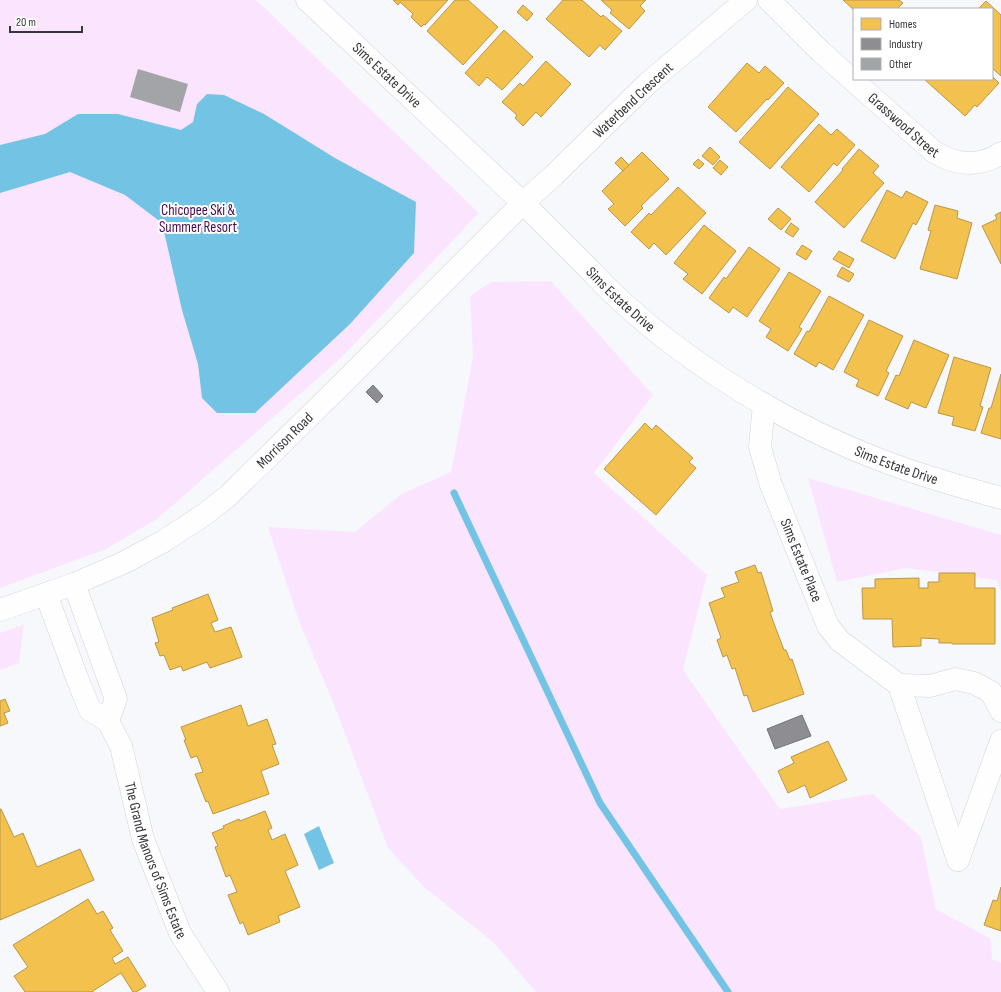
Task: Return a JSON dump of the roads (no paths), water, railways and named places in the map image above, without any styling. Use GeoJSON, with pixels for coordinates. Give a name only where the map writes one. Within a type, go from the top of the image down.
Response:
{"type":"FeatureCollection","features":[{"type":"Feature","properties":{"kind":"street","name":"Sims Estate Drive"},"geometry":{"type":"LineString","coordinates":[[307,0],[523,203],[626,306],[665,338],[701,364],[764,404],[828,437],[882,461],[949,484],[1001,498]]}},
{"type":"Feature","properties":{"kind":"street","name":"Waterbend Crescent"},"geometry":{"type":"LineString","coordinates":[[523,203],[554,175],[648,82],[746,0]]}},
{"type":"Feature","properties":{"kind":"street","name":"Grasswood Street"},"geometry":{"type":"LineString","coordinates":[[769,0],[821,52],[933,151],[943,157],[964,163],[975,163],[993,158],[1001,153]]}},
{"type":"Feature","properties":{"kind":"street","name":"Morrison Road"},"geometry":{"type":"LineString","coordinates":[[0,610],[74,584],[123,563],[164,541],[205,514],[228,496],[523,203]]}},
{"type":"Feature","properties":{"kind":"street","name":"Sims Estate Place"},"geometry":{"type":"LineString","coordinates":[[764,404],[760,447],[771,484],[828,626],[840,640],[899,685]]}},
{"type":"Feature","properties":{"kind":"street"},"geometry":{"type":"LineString","coordinates":[[46,594],[90,710],[108,721],[116,699],[74,584]]}},
{"type":"Feature","properties":{"kind":"street"},"geometry":{"type":"LineString","coordinates":[[1001,711],[991,692],[974,683],[955,679],[930,686],[899,685],[958,860],[1001,741]]}},
{"type":"Feature","properties":{"kind":"street","name":"The Grand Manors of Sims Estate"},"geometry":{"type":"LineString","coordinates":[[108,721],[121,746],[144,839],[180,934],[218,992]]}},
{"type":"Feature","properties":{"kind":"water"},"geometry":{"type":"Polygon","coordinates":[[[207,94],[224,95],[264,114],[335,158],[416,202],[414,253],[350,324],[255,413],[217,413],[202,398],[198,364],[182,310],[162,223],[125,195],[70,172],[0,193],[0,145],[45,134],[78,114],[118,114],[181,130],[193,122],[197,104],[207,94]]]}},
{"type":"Feature","properties":{"kind":"water"},"geometry":{"type":"Polygon","coordinates":[[[319,826],[334,863],[319,870],[304,834],[319,826]]]}},
{"type":"Feature","properties":{"kind":"waterway"},"geometry":{"type":"LineString","coordinates":[[454,493],[600,803],[728,992]]}},
{"type":"Feature","properties":{"kind":"park label","name":"Chicopee Ski & Summer Resort"},"geometry":{"type":"Point","coordinates":[198,218]}}]}
